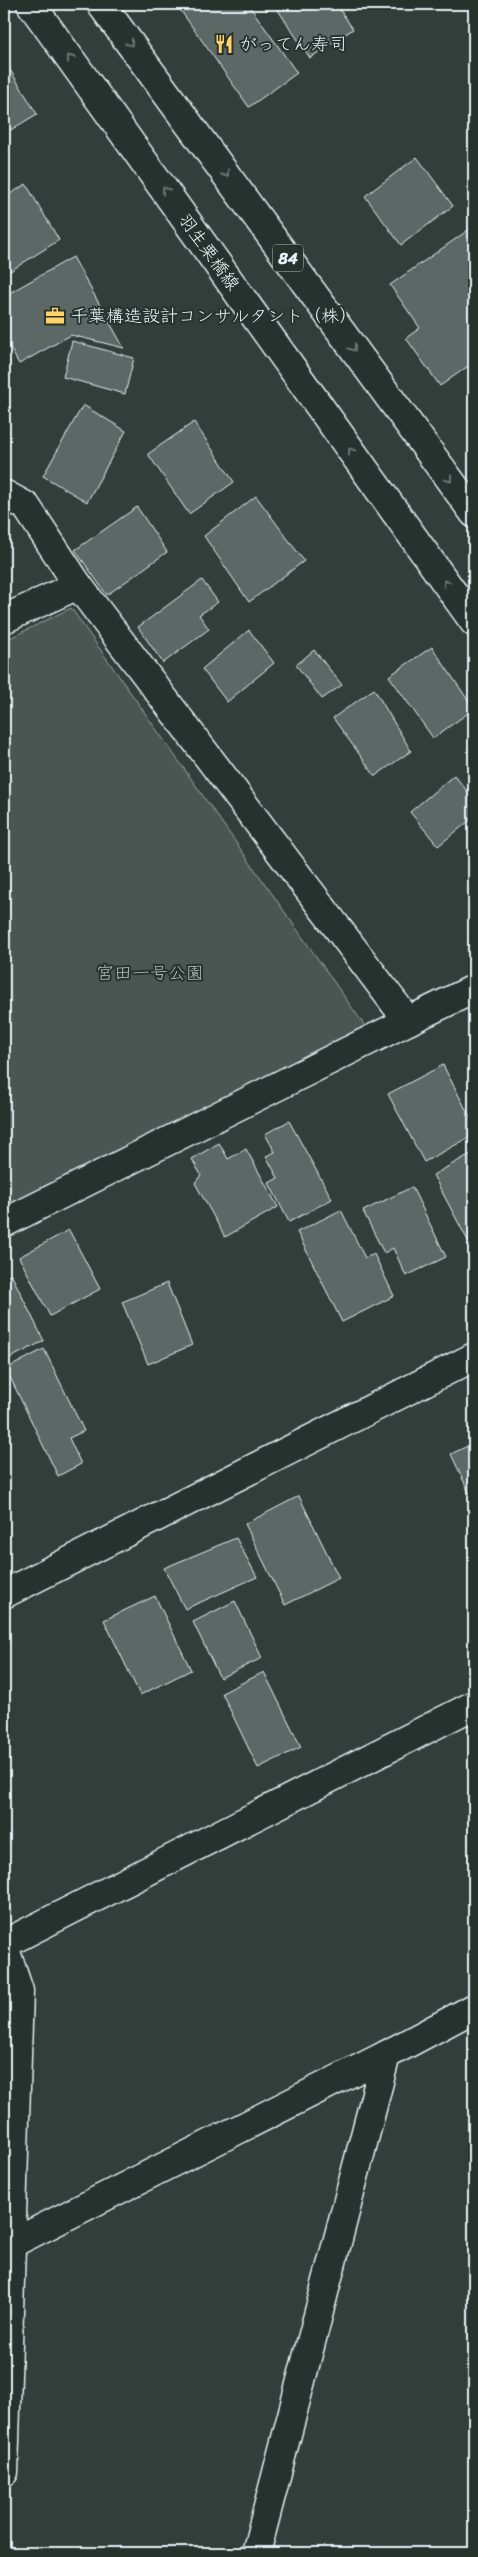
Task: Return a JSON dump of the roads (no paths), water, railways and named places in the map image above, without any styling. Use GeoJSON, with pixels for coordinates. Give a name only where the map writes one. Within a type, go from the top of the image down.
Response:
{"type":"FeatureCollection","features":[{"type":"Feature","properties":{"kind":"street","name":"羽生栗橋線"},"geometry":{"type":"LineString","coordinates":[[31,4],[474,622]]}},
{"type":"Feature","properties":{"kind":"street","name":"84"},"geometry":{"type":"LineString","coordinates":[[101,4],[474,513]]}},
{"type":"Feature","properties":{"kind":"street"},"geometry":{"type":"LineString","coordinates":[[4,494],[26,506],[78,585],[408,1021]]}},
{"type":"Feature","properties":{"kind":"street"},"geometry":{"type":"LineString","coordinates":[[4,619],[78,585]]}},
{"type":"Feature","properties":{"kind":"street"},"geometry":{"type":"LineString","coordinates":[[4,1223],[474,989]]}},
{"type":"Feature","properties":{"kind":"street"},"geometry":{"type":"LineString","coordinates":[[4,1594],[474,1357]]}},
{"type":"Feature","properties":{"kind":"street"},"geometry":{"type":"LineString","coordinates":[[4,2472],[19,1991],[4,1945],[474,1705]]}},
{"type":"Feature","properties":{"kind":"street"},"geometry":{"type":"LineString","coordinates":[[11,2244],[386,2055],[474,2008]]}},
{"type":"Feature","properties":{"kind":"street"},"geometry":{"type":"LineString","coordinates":[[256,2553],[386,2055]]}},
{"type":"Feature","properties":{"kind":"place","name":"がってん寿司"},"geometry":{"type":"Point","coordinates":[224,44]}},
{"type":"Feature","properties":{"kind":"place","name":"千葉構造設計コンサルタント（株）"},"geometry":{"type":"Point","coordinates":[55,316]}},
{"type":"Feature","properties":{"kind":"park label","name":"宮田一号公園"},"geometry":{"type":"Point","coordinates":[150,973]}}]}
